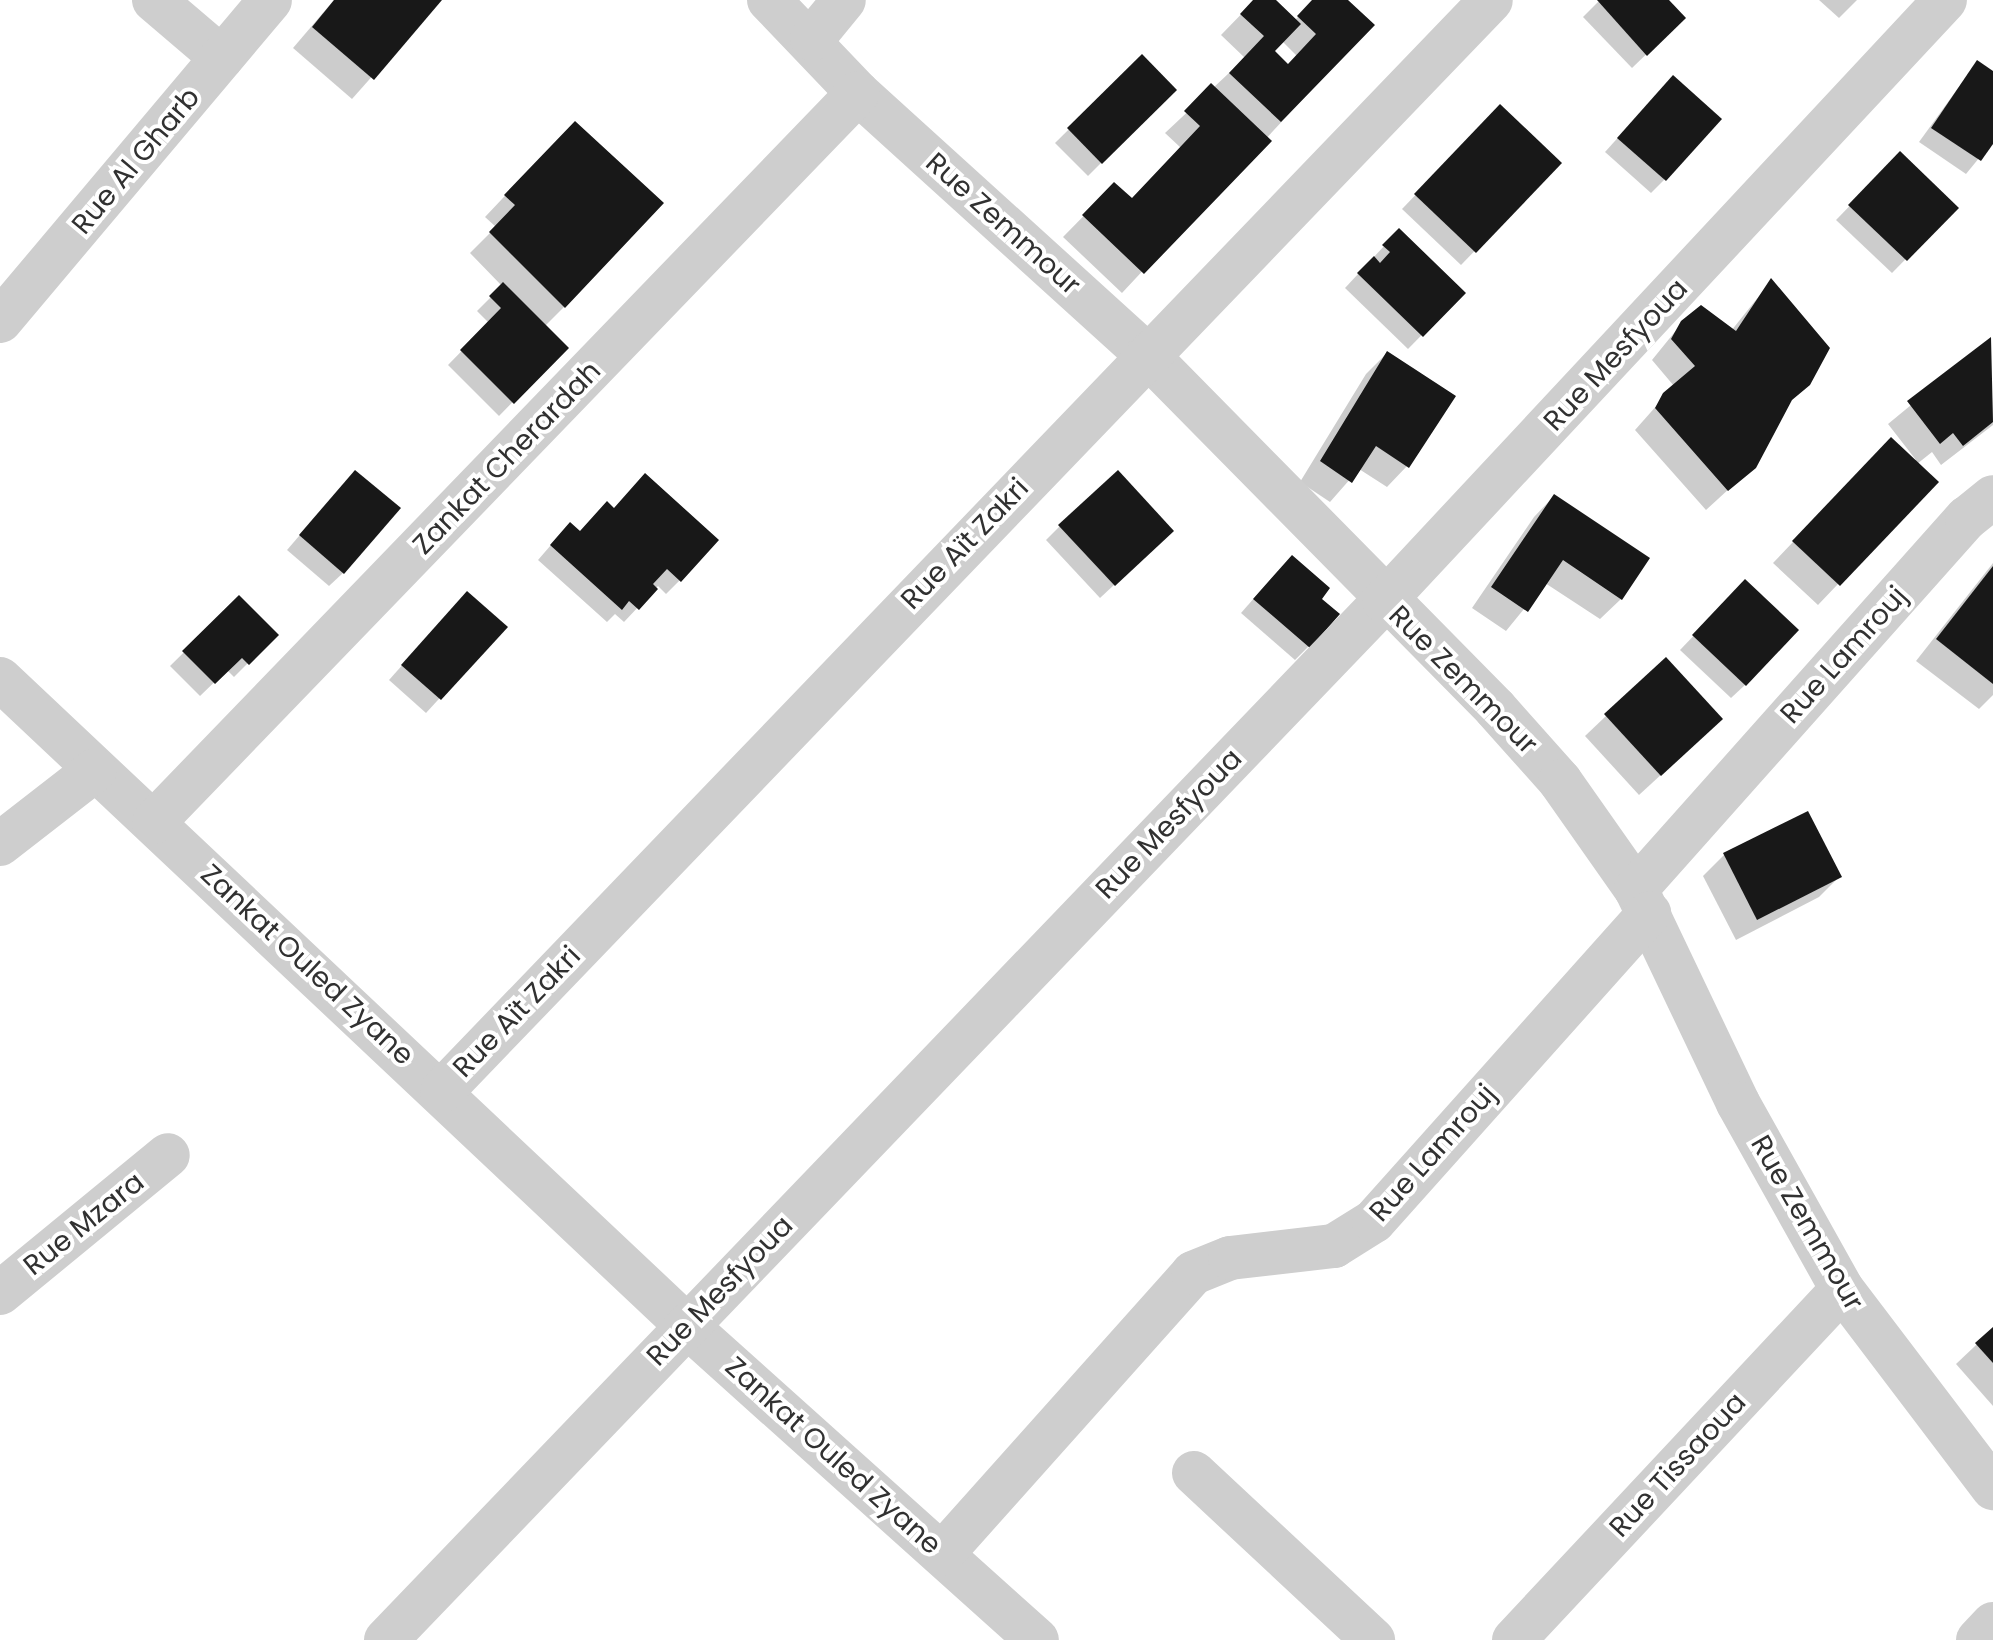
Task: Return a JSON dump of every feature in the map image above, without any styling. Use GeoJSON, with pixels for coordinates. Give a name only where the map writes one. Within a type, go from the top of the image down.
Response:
{"type":"FeatureCollection","features":[{"type":"Feature","properties":{"kind":"street"},"geometry":{"type":"LineString","coordinates":[[154,0],[222,58]]}},
{"type":"Feature","properties":{"kind":"street","name":"Rue Al Gharb"},"geometry":{"type":"LineString","coordinates":[[0,321],[270,0]]}},
{"type":"Feature","properties":{"kind":"street","name":"Rue Zemmour"},"geometry":{"type":"LineString","coordinates":[[769,0],[812,39],[858,93],[1147,355],[1384,601],[1495,708],[1560,781],[1642,901],[1738,1103],[1842,1289],[1993,1488]]}},
{"type":"Feature","properties":{"kind":"street"},"geometry":{"type":"LineString","coordinates":[[812,39],[844,0]]}},
{"type":"Feature","properties":{"kind":"street","name":"Rue Aït Zakri"},"geometry":{"type":"LineString","coordinates":[[442,1091],[1491,0]]}},
{"type":"Feature","properties":{"kind":"street","name":"Rue Mesfyoua"},"geometry":{"type":"LineString","coordinates":[[386,1640],[1384,601],[1945,0]]}},
{"type":"Feature","properties":{"kind":"street","name":"Zankat Cherardah"},"geometry":{"type":"LineString","coordinates":[[154,822],[858,93]]}},
{"type":"Feature","properties":{"kind":"street","name":"Rue Lamrouj"},"geometry":{"type":"LineString","coordinates":[[942,1554],[1193,1273],[1230,1258],[1334,1246],[1374,1221],[1967,518],[1993,497]]}},
{"type":"Feature","properties":{"kind":"street","name":"Zankat Ouled Zyane"},"geometry":{"type":"LineString","coordinates":[[0,679],[442,1091],[687,1326],[1037,1640]]}},
{"type":"Feature","properties":{"kind":"street"},"geometry":{"type":"LineString","coordinates":[[0,844],[95,770]]}},
{"type":"Feature","properties":{"kind":"street","name":"Rue Mzara"},"geometry":{"type":"LineString","coordinates":[[0,1293],[168,1155]]}},
{"type":"Feature","properties":{"kind":"street","name":"Rue Tissaoua"},"geometry":{"type":"LineString","coordinates":[[1514,1640],[1842,1289]]}},
{"type":"Feature","properties":{"kind":"street"},"geometry":{"type":"LineString","coordinates":[[1194,1473],[1373,1640]]}},
{"type":"Feature","properties":{"kind":"street"},"geometry":{"type":"LineString","coordinates":[[1978,1640],[1993,1624]]}},
{"type":"Feature","properties":{"kind":"building"},"geometry":{"type":"Polygon","coordinates":[[[334,0],[442,0],[374,80],[312,27],[334,0]]]}},
{"type":"Feature","properties":{"kind":"building"},"geometry":{"type":"Polygon","coordinates":[[[1253,0],[1276,0],[1301,24],[1275,51],[1288,64],[1316,34],[1297,16],[1312,0],[1348,0],[1375,25],[1281,122],[1229,73],[1264,36],[1240,14],[1253,0]]]}},
{"type":"Feature","properties":{"kind":"building"},"geometry":{"type":"Polygon","coordinates":[[[1597,0],[1669,0],[1686,18],[1647,56],[1597,0]]]}},
{"type":"Feature","properties":{"kind":"building"},"geometry":{"type":"Polygon","coordinates":[[[1142,54],[1177,90],[1102,164],[1067,128],[1142,54]]]}},
{"type":"Feature","properties":{"kind":"building"},"geometry":{"type":"Polygon","coordinates":[[[1977,60],[1993,71],[1993,144],[1981,161],[1931,128],[1977,60]]]}},
{"type":"Feature","properties":{"kind":"building"},"geometry":{"type":"Polygon","coordinates":[[[1673,75],[1722,119],[1666,181],[1617,138],[1673,75]]]}},
{"type":"Feature","properties":{"kind":"building"},"geometry":{"type":"Polygon","coordinates":[[[1211,83],[1272,141],[1144,274],[1082,215],[1114,182],[1132,198],[1200,126],[1184,111],[1211,83]]]}},
{"type":"Feature","properties":{"kind":"building"},"geometry":{"type":"Polygon","coordinates":[[[1500,104],[1562,163],[1476,253],[1414,194],[1500,104]]]}},
{"type":"Feature","properties":{"kind":"building"},"geometry":{"type":"Polygon","coordinates":[[[575,121],[664,203],[565,308],[489,232],[515,205],[504,195],[575,121]]]}},
{"type":"Feature","properties":{"kind":"building"},"geometry":{"type":"Polygon","coordinates":[[[1900,151],[1959,208],[1907,261],[1848,205],[1900,151]]]}},
{"type":"Feature","properties":{"kind":"building"},"geometry":{"type":"Polygon","coordinates":[[[1399,228],[1466,293],[1423,337],[1357,273],[1374,256],[1380,263],[1390,252],[1382,245],[1399,228]]]}},
{"type":"Feature","properties":{"kind":"building"},"geometry":{"type":"Polygon","coordinates":[[[1771,278],[1830,348],[1810,385],[1792,400],[1756,468],[1728,491],[1655,408],[1663,393],[1695,366],[1671,339],[1681,321],[1701,305],[1736,331],[1771,278]]]}},
{"type":"Feature","properties":{"kind":"building"},"geometry":{"type":"Polygon","coordinates":[[[503,282],[569,348],[514,404],[460,350],[501,308],[489,296],[503,282]]]}},
{"type":"Feature","properties":{"kind":"building"},"geometry":{"type":"Polygon","coordinates":[[[1991,337],[1993,422],[1963,446],[1953,433],[1940,444],[1907,401],[1991,337]]]}},
{"type":"Feature","properties":{"kind":"building"},"geometry":{"type":"Polygon","coordinates":[[[1387,351],[1456,396],[1409,468],[1376,446],[1352,483],[1320,461],[1387,351]]]}},
{"type":"Feature","properties":{"kind":"building"},"geometry":{"type":"Polygon","coordinates":[[[1891,437],[1939,482],[1840,586],[1792,541],[1891,437]]]}},
{"type":"Feature","properties":{"kind":"building"},"geometry":{"type":"Polygon","coordinates":[[[355,470],[401,508],[344,574],[299,535],[355,470]]]}},
{"type":"Feature","properties":{"kind":"building"},"geometry":{"type":"Polygon","coordinates":[[[1118,470],[1174,531],[1115,586],[1058,525],[1118,470]]]}},
{"type":"Feature","properties":{"kind":"building"},"geometry":{"type":"Polygon","coordinates":[[[645,473],[719,540],[681,582],[667,569],[653,584],[658,589],[639,610],[629,601],[622,610],[550,545],[570,522],[580,531],[607,501],[614,508],[645,473]]]}},
{"type":"Feature","properties":{"kind":"building"},"geometry":{"type":"Polygon","coordinates":[[[1554,494],[1650,558],[1622,600],[1563,560],[1528,612],[1491,587],[1554,494]]]}},
{"type":"Feature","properties":{"kind":"building"},"geometry":{"type":"Polygon","coordinates":[[[1292,555],[1330,588],[1322,599],[1340,614],[1310,648],[1253,599],[1292,555]]]}},
{"type":"Feature","properties":{"kind":"building"},"geometry":{"type":"Polygon","coordinates":[[[1993,566],[1993,684],[1936,639],[1993,566]]]}},
{"type":"Feature","properties":{"kind":"building"},"geometry":{"type":"Polygon","coordinates":[[[1745,579],[1799,630],[1746,686],[1692,635],[1745,579]]]}},
{"type":"Feature","properties":{"kind":"building"},"geometry":{"type":"Polygon","coordinates":[[[467,591],[508,627],[441,700],[401,665],[467,591]]]}},
{"type":"Feature","properties":{"kind":"building"},"geometry":{"type":"Polygon","coordinates":[[[239,595],[279,635],[249,665],[242,658],[215,684],[182,651],[239,595]]]}},
{"type":"Feature","properties":{"kind":"building"},"geometry":{"type":"Polygon","coordinates":[[[1666,657],[1723,719],[1661,776],[1604,714],[1666,657]]]}},
{"type":"Feature","properties":{"kind":"building"},"geometry":{"type":"Polygon","coordinates":[[[1808,811],[1842,877],[1757,920],[1723,853],[1808,811]]]}},
{"type":"Feature","properties":{"kind":"building"},"geometry":{"type":"Polygon","coordinates":[[[1993,1327],[1993,1363],[1975,1343],[1993,1327]]]}}]}
